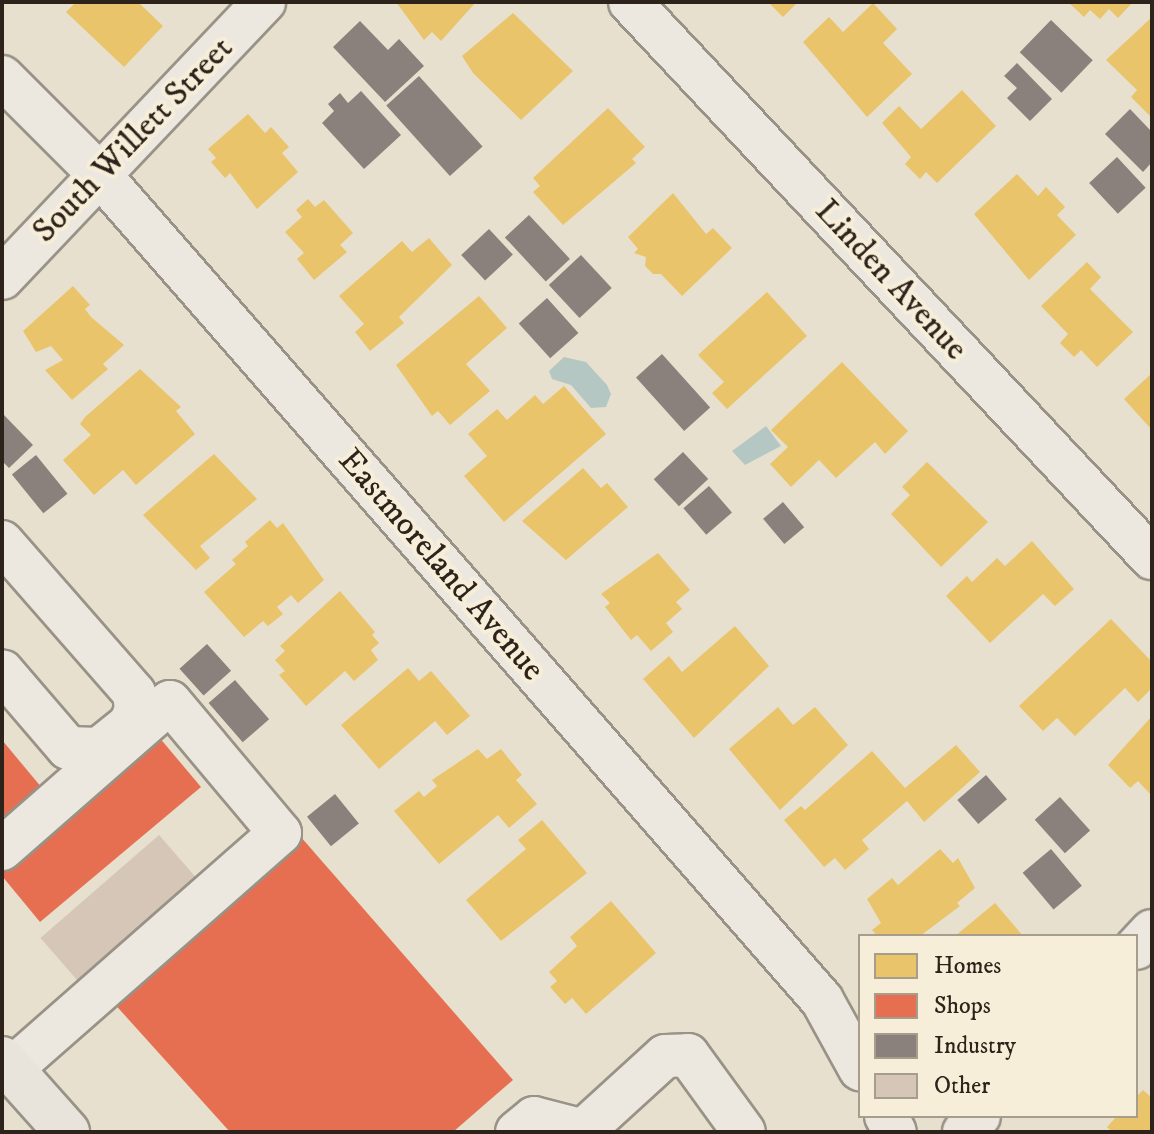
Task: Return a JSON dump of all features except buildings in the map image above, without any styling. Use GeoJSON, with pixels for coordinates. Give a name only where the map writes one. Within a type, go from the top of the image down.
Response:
{"type":"FeatureCollection","features":[{"type":"Feature","properties":{"kind":"main road"},"geometry":{"type":"LineString","coordinates":[[6,1064],[67,1132]]}},
{"type":"Feature","properties":{"kind":"street","name":"South Willett Street"},"geometry":{"type":"LineString","coordinates":[[2,278],[264,2]]}},
{"type":"Feature","properties":{"kind":"street","name":"Linden Avenue"},"geometry":{"type":"LineString","coordinates":[[630,2],[1152,558]]}},
{"type":"Feature","properties":{"kind":"street","name":"Eastmoreland Avenue"},"geometry":{"type":"LineString","coordinates":[[2,77],[100,175],[822,1000],[858,1065]]}},
{"type":"Feature","properties":{"kind":"street"},"geometry":{"type":"LineString","coordinates":[[2,542],[134,693],[136,710],[130,724],[99,749],[68,748],[2,671]]}},
{"type":"Feature","properties":{"kind":"street"},"geometry":{"type":"LineString","coordinates":[[2,849],[170,702],[280,833],[6,1064]]}},
{"type":"Feature","properties":{"kind":"street"},"geometry":{"type":"LineString","coordinates":[[1138,946],[1152,931]]}},
{"type":"Feature","properties":{"kind":"street"},"geometry":{"type":"LineString","coordinates":[[517,1132],[534,1118],[586,1130],[665,1056],[688,1055],[744,1132]]}},
{"type":"Feature","properties":{"kind":"shaded area"},"geometry":{"type":"Polygon","coordinates":[[[564,357],[586,362],[607,385],[611,394],[606,407],[591,408],[571,385],[552,379],[549,371],[564,357]]]}},
{"type":"Feature","properties":{"kind":"shaded area"},"geometry":{"type":"Polygon","coordinates":[[[766,426],[781,446],[745,465],[732,451],[766,426]]]}}]}
